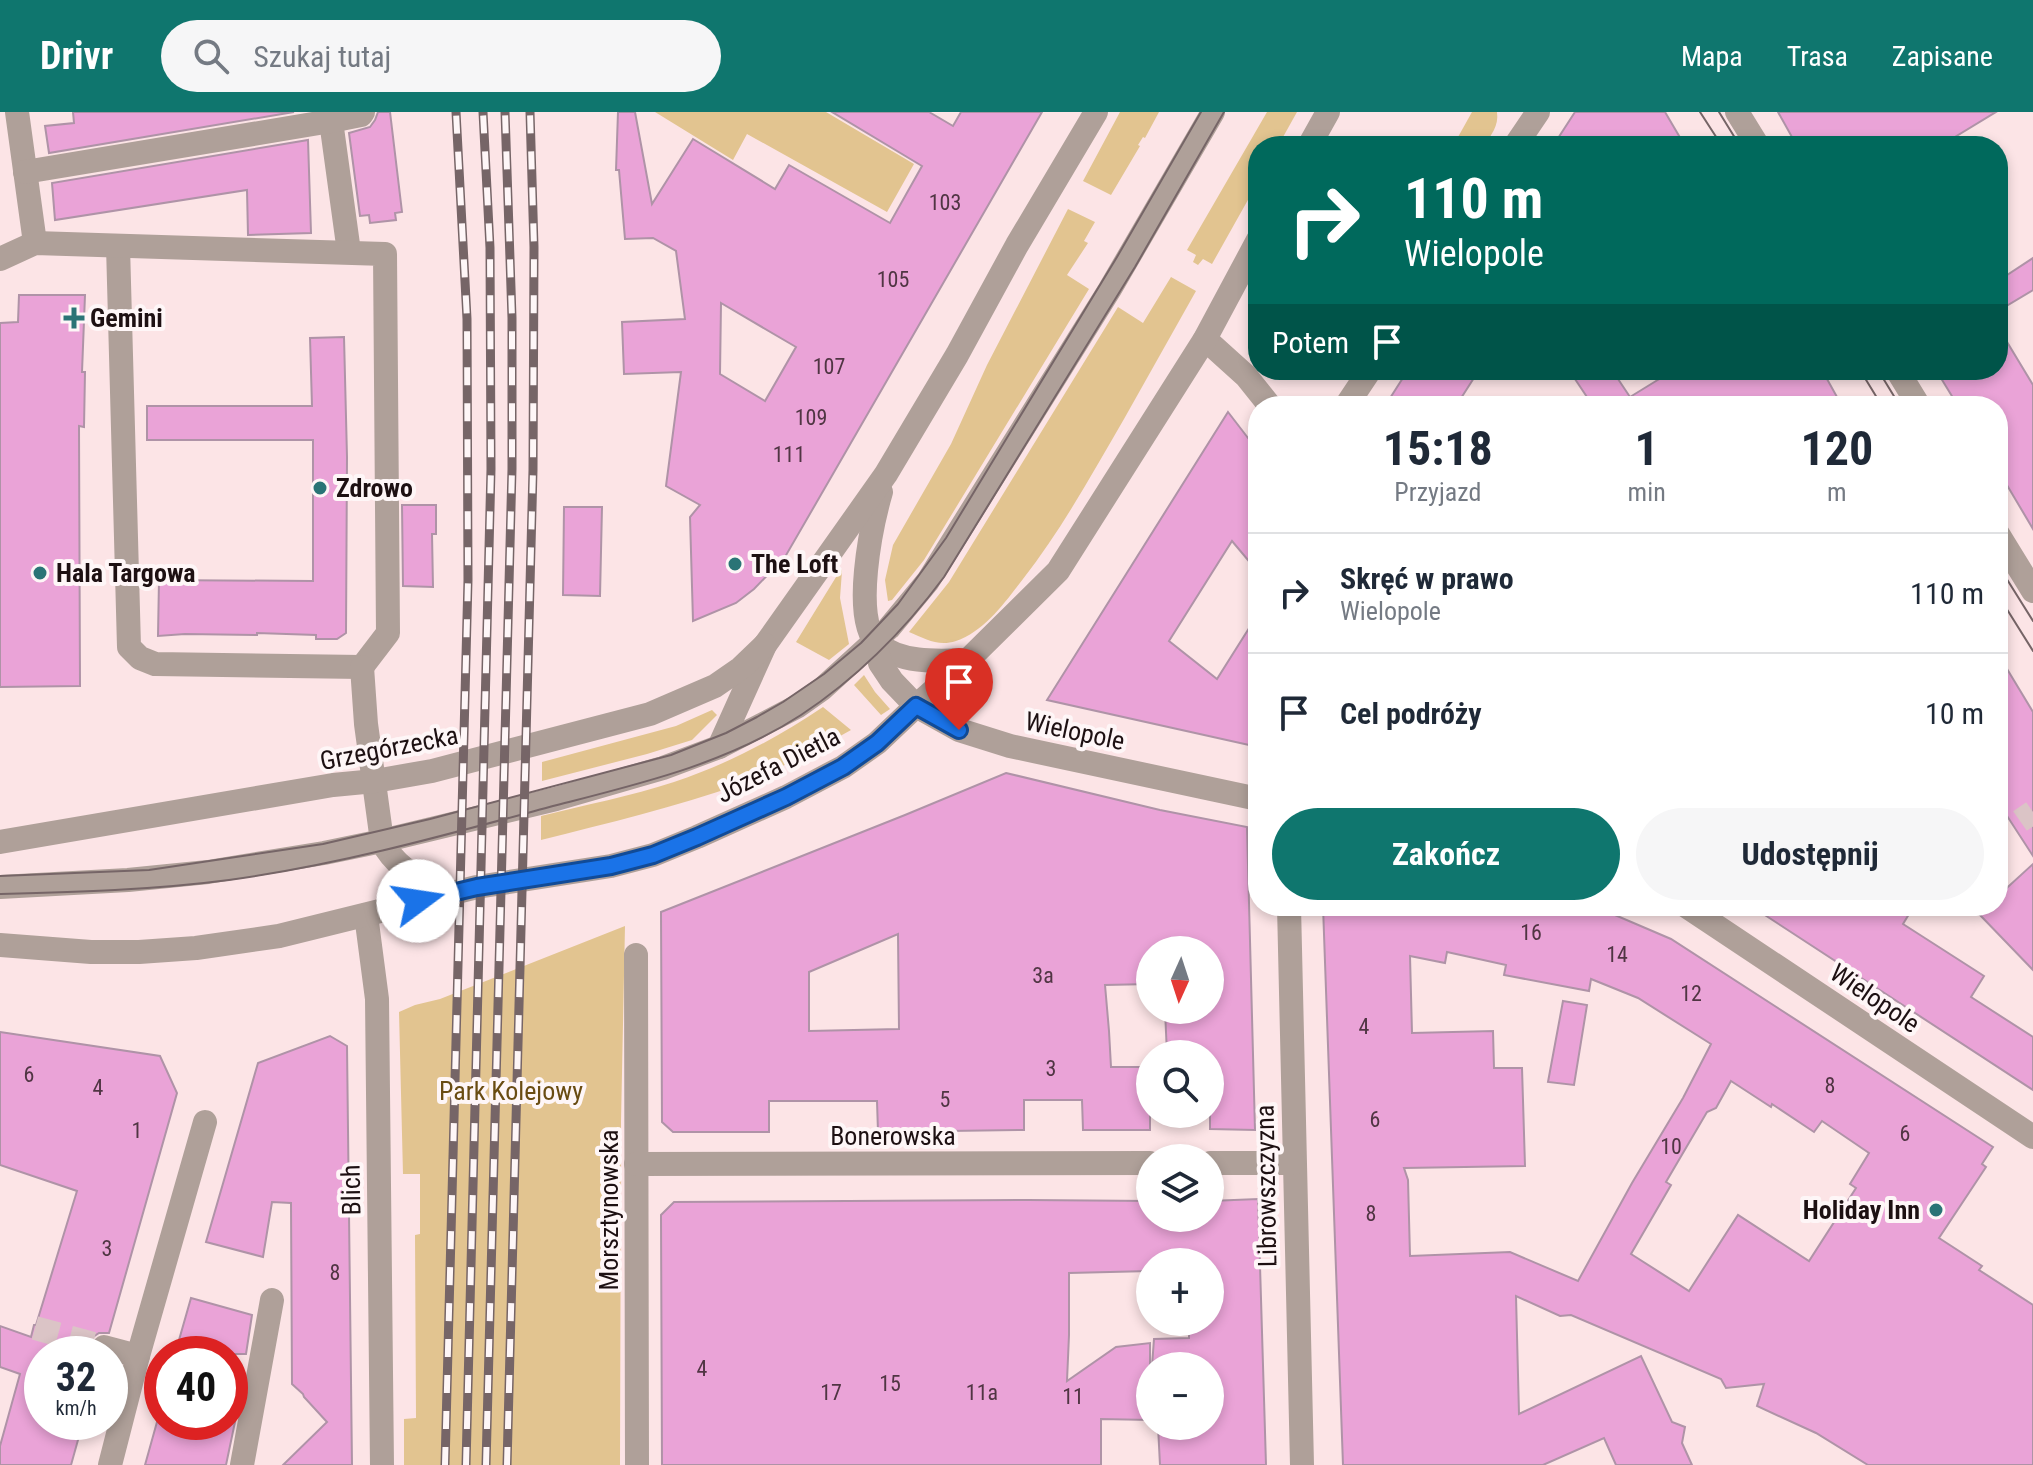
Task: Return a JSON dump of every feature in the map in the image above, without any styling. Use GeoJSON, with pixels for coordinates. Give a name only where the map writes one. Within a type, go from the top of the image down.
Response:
{"type":"FeatureCollection","features":[{"type":"Feature","properties":{"kind":"street"},"geometry":{"type":"LineString","coordinates":[[17,112],[35,243]]}},
{"type":"Feature","properties":{"kind":"street"},"geometry":{"type":"LineString","coordinates":[[25,172],[331,121],[363,112]]}},
{"type":"Feature","properties":{"kind":"street"},"geometry":{"type":"LineString","coordinates":[[719,747],[765,645],[886,474],[1096,112]]}},
{"type":"Feature","properties":{"kind":"street"},"geometry":{"type":"LineString","coordinates":[[0,887],[208,872],[382,841],[556,799],[663,768],[719,747],[798,706],[822,689],[875,641],[915,599],[1110,289],[1213,112]]}},
{"type":"Feature","properties":{"kind":"street"},"geometry":{"type":"LineString","coordinates":[[1315,136],[1328,112]]}},
{"type":"Feature","properties":{"kind":"street"},"geometry":{"type":"LineString","coordinates":[[1522,136],[1538,112]]}},
{"type":"Feature","properties":{"kind":"street"},"geometry":{"type":"LineString","coordinates":[[1737,112],[1752,136]]}},
{"type":"Feature","properties":{"kind":"street"},"geometry":{"type":"LineString","coordinates":[[331,121],[349,252]]}},
{"type":"Feature","properties":{"kind":"street"},"geometry":{"type":"LineString","coordinates":[[0,259],[35,243],[385,254],[388,633],[362,667],[366,724],[382,841],[407,872],[444,894]]}},
{"type":"Feature","properties":{"kind":"street"},"geometry":{"type":"LineString","coordinates":[[118,246],[129,647],[140,658],[155,664],[362,667]]}},
{"type":"Feature","properties":{"kind":"street","name":"Józefa Dietla"},"geometry":{"type":"LineString","coordinates":[[366,915],[477,887],[611,866],[667,849],[786,797],[843,767],[877,743],[968,660],[1058,571],[1205,339],[1248,259]]}},
{"type":"Feature","properties":{"kind":"street"},"geometry":{"type":"LineString","coordinates":[[1205,339],[1248,378]]}},
{"type":"Feature","properties":{"kind":"street"},"geometry":{"type":"LineString","coordinates":[[1249,380],[1262,396]]}},
{"type":"Feature","properties":{"kind":"street","name":"Wielopole"},"geometry":{"type":"LineString","coordinates":[[886,474],[873,519],[867,557],[866,610],[880,663],[916,706],[959,730],[1010,746],[1248,797]]}},
{"type":"Feature","properties":{"kind":"street"},"geometry":{"type":"LineString","coordinates":[[2008,550],[2033,591]]}},
{"type":"Feature","properties":{"kind":"street"},"geometry":{"type":"LineString","coordinates":[[875,641],[905,656],[934,661],[968,660]]}},
{"type":"Feature","properties":{"kind":"street","name":"Grzegórzecka"},"geometry":{"type":"LineString","coordinates":[[0,842],[432,771],[650,714],[715,686],[741,668],[765,645]]}},
{"type":"Feature","properties":{"kind":"street"},"geometry":{"type":"LineString","coordinates":[[0,945],[91,952],[196,948],[279,936],[366,915]]}},
{"type":"Feature","properties":{"kind":"street","name":"Blich"},"geometry":{"type":"LineString","coordinates":[[366,915],[377,999],[382,1465]]}},
{"type":"Feature","properties":{"kind":"street","name":"Librowszczyzna"},"geometry":{"type":"LineString","coordinates":[[1289,916],[1302,1465]]}},
{"type":"Feature","properties":{"kind":"street","name":"Wielopole"},"geometry":{"type":"LineString","coordinates":[[1701,916],[2033,1137]]}},
{"type":"Feature","properties":{"kind":"street","name":"Morsztynowska"},"geometry":{"type":"LineString","coordinates":[[636,955],[637,1465]]}},
{"type":"Feature","properties":{"kind":"street"},"geometry":{"type":"LineString","coordinates":[[110,1465],[205,1122]]}},
{"type":"Feature","properties":{"kind":"street","name":"Bonerowska"},"geometry":{"type":"LineString","coordinates":[[636,1164],[1136,1163]]}},
{"type":"Feature","properties":{"kind":"street"},"geometry":{"type":"LineString","coordinates":[[1224,1163],[1293,1163]]}},
{"type":"Feature","properties":{"kind":"street"},"geometry":{"type":"LineString","coordinates":[[242,1465],[272,1300]]}},
{"type":"Feature","properties":{"kind":"street"},"geometry":{"type":"LineString","coordinates":[[128,1353],[138,1356]]}},
{"type":"Feature","properties":{"kind":"green space"},"geometry":{"type":"Polygon","coordinates":[[[655,112],[826,112],[914,164],[887,212],[747,134],[733,160],[655,112]]]}},
{"type":"Feature","properties":{"kind":"green space"},"geometry":{"type":"Polygon","coordinates":[[[1120,112],[1159,112],[1111,195],[1083,181],[1120,112]]]}},
{"type":"Feature","properties":{"kind":"green space"},"geometry":{"type":"Polygon","coordinates":[[[1267,112],[1297,112],[1284,136],[1253,136],[1267,112]]]}},
{"type":"Feature","properties":{"kind":"green space"},"geometry":{"type":"Polygon","coordinates":[[[1472,112],[1497,112],[1497,122],[1491,136],[1459,136],[1472,112]]]}},
{"type":"Feature","properties":{"kind":"green space"},"geometry":{"type":"Polygon","coordinates":[[[1248,145],[1248,200],[1212,264],[1203,259],[1198,265],[1193,262],[1196,255],[1187,250],[1248,145]]]}},
{"type":"Feature","properties":{"kind":"green space"},"geometry":{"type":"Polygon","coordinates":[[[1068,209],[1095,222],[1084,241],[1088,243],[1067,275],[1089,289],[924,560],[888,601],[885,580],[893,545],[951,444],[987,365],[1068,209]]]}},
{"type":"Feature","properties":{"kind":"green space"},"geometry":{"type":"Polygon","coordinates":[[[1171,277],[1196,291],[1088,481],[1037,560],[994,615],[966,636],[943,643],[909,632],[949,582],[1118,307],[1143,323],[1171,277]]]}},
{"type":"Feature","properties":{"kind":"green space"},"geometry":{"type":"Polygon","coordinates":[[[841,569],[840,598],[849,644],[829,660],[796,642],[841,569]]]}},
{"type":"Feature","properties":{"kind":"green space"},"geometry":{"type":"Polygon","coordinates":[[[864,675],[890,709],[881,715],[854,685],[864,675]]]}},
{"type":"Feature","properties":{"kind":"green space"},"geometry":{"type":"Polygon","coordinates":[[[823,707],[851,730],[784,766],[692,800],[541,840],[541,816],[641,792],[694,775],[752,749],[823,707]]]}},
{"type":"Feature","properties":{"kind":"green space"},"geometry":{"type":"Polygon","coordinates":[[[712,710],[717,715],[692,740],[542,781],[542,762],[676,726],[712,710]]]}},
{"type":"Feature","properties":{"kind":"green space","name":"Park Kolejowy"},"geometry":{"type":"Polygon","coordinates":[[[625,926],[620,1465],[404,1465],[404,1419],[416,1418],[415,1235],[420,1234],[420,1174],[403,1174],[399,1012],[440,999],[625,926]]]}},
{"type":"Feature","properties":{"kind":"building"},"geometry":{"type":"Polygon","coordinates":[[[73,112],[294,112],[49,153],[45,126],[74,123],[73,112]]]}},
{"type":"Feature","properties":{"kind":"building"},"geometry":{"type":"Polygon","coordinates":[[[378,112],[390,112],[402,212],[395,213],[396,220],[370,223],[369,215],[360,216],[349,133],[370,127],[378,112]]]}},
{"type":"Feature","properties":{"kind":"building"},"geometry":{"type":"Polygon","coordinates":[[[618,112],[635,112],[652,204],[693,139],[775,189],[789,165],[890,223],[922,166],[832,112],[929,112],[953,126],[961,112],[1042,112],[785,557],[736,603],[693,621],[690,517],[700,505],[666,486],[681,372],[624,374],[622,322],[685,319],[676,251],[653,238],[625,239],[619,170],[616,170],[618,112]],[[721,303],[720,374],[765,401],[796,347],[721,303]]]}},
{"type":"Feature","properties":{"kind":"building"},"geometry":{"type":"Polygon","coordinates":[[[1575,112],[1665,112],[1679,136],[1559,136],[1575,112]]]}},
{"type":"Feature","properties":{"kind":"building"},"geometry":{"type":"Polygon","coordinates":[[[1778,112],[1996,112],[1956,136],[1791,136],[1778,112]]]}},
{"type":"Feature","properties":{"kind":"building"},"geometry":{"type":"Polygon","coordinates":[[[308,140],[311,233],[248,235],[247,190],[55,220],[52,183],[308,140]]]}},
{"type":"Feature","properties":{"kind":"building"},"geometry":{"type":"Polygon","coordinates":[[[2033,258],[2033,290],[2008,305],[2008,274],[2033,258]]]}},
{"type":"Feature","properties":{"kind":"building","name":"Hala Targowa"},"geometry":{"type":"Polygon","coordinates":[[[19,295],[85,295],[82,372],[85,372],[84,427],[79,426],[80,686],[0,687],[0,323],[18,322],[19,295]]]}},
{"type":"Feature","properties":{"kind":"building"},"geometry":{"type":"Polygon","coordinates":[[[344,337],[346,633],[337,639],[316,639],[316,635],[257,633],[158,636],[159,580],[313,581],[313,440],[147,440],[147,406],[312,406],[310,338],[344,337]]]}},
{"type":"Feature","properties":{"kind":"building"},"geometry":{"type":"Polygon","coordinates":[[[2008,344],[2033,385],[2033,529],[2008,487],[2008,396],[1952,396],[1942,380],[2008,380],[2008,344]]]}},
{"type":"Feature","properties":{"kind":"building"},"geometry":{"type":"Polygon","coordinates":[[[1402,380],[1473,380],[1462,396],[1391,396],[1402,380]]]}},
{"type":"Feature","properties":{"kind":"building"},"geometry":{"type":"Polygon","coordinates":[[[1576,380],[1619,380],[1629,396],[1586,396],[1576,380]]]}},
{"type":"Feature","properties":{"kind":"building"},"geometry":{"type":"Polygon","coordinates":[[[1658,380],[1828,380],[1836,396],[1632,396],[1658,380]]]}},
{"type":"Feature","properties":{"kind":"building"},"geometry":{"type":"Polygon","coordinates":[[[1228,412],[1248,438],[1248,560],[1232,541],[1169,641],[1217,679],[1248,630],[1248,745],[1047,700],[1228,412]]]}},
{"type":"Feature","properties":{"kind":"building"},"geometry":{"type":"Polygon","coordinates":[[[402,505],[436,505],[436,534],[432,534],[433,587],[403,586],[402,505]]]}},
{"type":"Feature","properties":{"kind":"building"},"geometry":{"type":"Polygon","coordinates":[[[564,507],[602,507],[600,596],[563,595],[564,507]]]}},
{"type":"Feature","properties":{"kind":"building"},"geometry":{"type":"Polygon","coordinates":[[[2008,671],[2033,712],[2033,856],[2008,817],[2008,671]]]}},
{"type":"Feature","properties":{"kind":"building"},"geometry":{"type":"Polygon","coordinates":[[[1006,773],[1160,810],[1247,827],[1255,1130],[1210,1129],[1224,1128],[1224,1040],[1166,1040],[1166,1024],[1224,1024],[1224,936],[1136,936],[1136,984],[1105,985],[1111,1067],[1136,1067],[1136,1128],[1150,1130],[1083,1130],[1082,1100],[1024,1100],[1024,1130],[878,1132],[877,1101],[769,1101],[769,1132],[673,1132],[662,1122],[661,912],[1006,773]],[[898,934],[809,972],[809,1031],[899,1029],[898,934]]]}},
{"type":"Feature","properties":{"kind":"building"},"geometry":{"type":"Polygon","coordinates":[[[2033,864],[2033,970],[1981,916],[2008,916],[2008,887],[2033,864]]]}},
{"type":"Feature","properties":{"kind":"building"},"geometry":{"type":"Polygon","coordinates":[[[1323,916],[1617,916],[1671,939],[1993,1147],[1982,1164],[1986,1167],[1939,1238],[1982,1266],[1979,1270],[2033,1305],[2033,1465],[1868,1465],[1816,1433],[1757,1406],[1764,1384],[1726,1388],[1721,1379],[1571,1315],[1560,1316],[1516,1296],[1519,1414],[1641,1356],[1672,1422],[1685,1427],[1682,1443],[1692,1465],[1616,1465],[1604,1438],[1543,1465],[1343,1465],[1323,916]],[[1447,952],[1445,963],[1410,956],[1412,1033],[1493,1031],[1494,1068],[1522,1068],[1525,1166],[1404,1168],[1408,1180],[1410,1256],[1510,1252],[1578,1281],[1711,1044],[1638,998],[1591,979],[1589,991],[1504,975],[1506,965],[1447,952]],[[1731,1081],[1716,1108],[1707,1112],[1666,1182],[1671,1185],[1631,1254],[1689,1291],[1738,1215],[1809,1261],[1856,1188],[1850,1184],[1869,1153],[1822,1121],[1814,1132],[1772,1104],[1771,1107],[1731,1081]]]}},
{"type":"Feature","properties":{"kind":"building"},"geometry":{"type":"Polygon","coordinates":[[[1766,916],[1908,916],[1903,924],[1984,976],[1971,997],[2033,1037],[2033,1090],[1766,916]]]}},
{"type":"Feature","properties":{"kind":"building"},"geometry":{"type":"Polygon","coordinates":[[[1563,1001],[1587,1005],[1574,1085],[1548,1082],[1563,1001]]]}},
{"type":"Feature","properties":{"kind":"building"},"geometry":{"type":"Polygon","coordinates":[[[0,1032],[160,1056],[177,1093],[109,1333],[94,1336],[31,1336],[77,1191],[0,1165],[0,1032]]]}},
{"type":"Feature","properties":{"kind":"building"},"geometry":{"type":"Polygon","coordinates":[[[330,1036],[347,1046],[352,1465],[283,1465],[327,1422],[292,1384],[291,1203],[272,1202],[263,1257],[206,1242],[258,1063],[330,1036]]]}},
{"type":"Feature","properties":{"kind":"building"},"geometry":{"type":"Polygon","coordinates":[[[1258,1199],[1266,1465],[1160,1465],[1159,1440],[1224,1440],[1224,1352],[1153,1352],[1154,1339],[1224,1336],[1224,1248],[1136,1248],[1136,1271],[1069,1273],[1067,1381],[1116,1347],[1150,1343],[1150,1352],[1136,1352],[1136,1420],[1101,1419],[1101,1465],[662,1465],[661,1215],[674,1202],[1136,1201],[1136,1232],[1224,1232],[1224,1200],[1258,1199]]]}},
{"type":"Feature","properties":{"kind":"building"},"geometry":{"type":"Polygon","coordinates":[[[191,1298],[252,1315],[248,1341],[248,1336],[180,1336],[191,1298]]]}},
{"type":"Feature","properties":{"kind":"building"},"geometry":{"type":"Polygon","coordinates":[[[0,1326],[28,1336],[24,1336],[24,1440],[78,1440],[71,1465],[0,1465],[0,1446],[20,1374],[0,1367],[0,1326]]]}},
{"type":"Feature","properties":{"kind":"building"},"geometry":{"type":"Polygon","coordinates":[[[152,1440],[231,1440],[226,1465],[145,1465],[152,1440]]]}},
{"type":"Feature","properties":{"kind":"tunnel"},"geometry":{"type":"LineString","coordinates":[[2020,821],[2033,812]]}},
{"type":"Feature","properties":{"kind":"tunnel"},"geometry":{"type":"LineString","coordinates":[[35,1328],[64,1336]]}},
{"type":"Feature","properties":{"kind":"tram line"},"geometry":{"type":"LineString","coordinates":[[0,876],[149,870],[323,844],[671,755],[726,733],[783,702],[824,674],[861,643],[898,604],[946,538],[1201,112]]}},
{"type":"Feature","properties":{"kind":"tram line"},"geometry":{"type":"LineString","coordinates":[[0,894],[200,883],[270,874],[352,858],[681,771],[743,747],[801,715],[822,701],[878,652],[913,616],[944,577],[1135,267],[1224,112]]}},
{"type":"Feature","properties":{"kind":"tram line"},"geometry":{"type":"LineString","coordinates":[[1700,112],[1716,136]]}},
{"type":"Feature","properties":{"kind":"tram line"},"geometry":{"type":"LineString","coordinates":[[1719,112],[1734,136]]}},
{"type":"Feature","properties":{"kind":"tram line"},"geometry":{"type":"LineString","coordinates":[[1866,380],[1876,396]]}},
{"type":"Feature","properties":{"kind":"tram line"},"geometry":{"type":"LineString","coordinates":[[1884,380],[1894,396]]}},
{"type":"Feature","properties":{"kind":"tram line"},"geometry":{"type":"LineString","coordinates":[[2008,581],[2033,621]]}},
{"type":"Feature","properties":{"kind":"tram line"},"geometry":{"type":"LineString","coordinates":[[2008,611],[2033,651]]}},
{"type":"Feature","properties":{"kind":"railway"},"geometry":{"type":"LineString","coordinates":[[445,1465],[468,580],[467,319],[456,112]]}},
{"type":"Feature","properties":{"kind":"railway"},"geometry":{"type":"LineString","coordinates":[[466,1465],[491,469],[490,248],[483,112]]}},
{"type":"Feature","properties":{"kind":"railway"},"geometry":{"type":"LineString","coordinates":[[486,1465],[512,469],[512,318],[505,112]]}},
{"type":"Feature","properties":{"kind":"railway"},"geometry":{"type":"LineString","coordinates":[[507,1465],[533,470],[534,247],[530,112]]}},
{"type":"Feature","properties":{"kind":"place","name":"Gemini"},"geometry":{"type":"Point","coordinates":[74,318]}},
{"type":"Feature","properties":{"kind":"place","name":"Zdrowo"},"geometry":{"type":"Point","coordinates":[320,488]}},
{"type":"Feature","properties":{"kind":"place","name":"The Loft"},"geometry":{"type":"Point","coordinates":[735,564]}},
{"type":"Feature","properties":{"kind":"place","name":"Hala Targowa"},"geometry":{"type":"Point","coordinates":[40,573]}},
{"type":"Feature","properties":{"kind":"place","name":"Holiday Inn"},"geometry":{"type":"Point","coordinates":[1936,1210]}},
{"type":"Feature","properties":{"kind":"route"},"geometry":{"type":"LineString","coordinates":[[418,901],[477,887],[611,866],[653,855],[786,797],[843,767],[877,743],[916,706],[959,730]]}}]}
